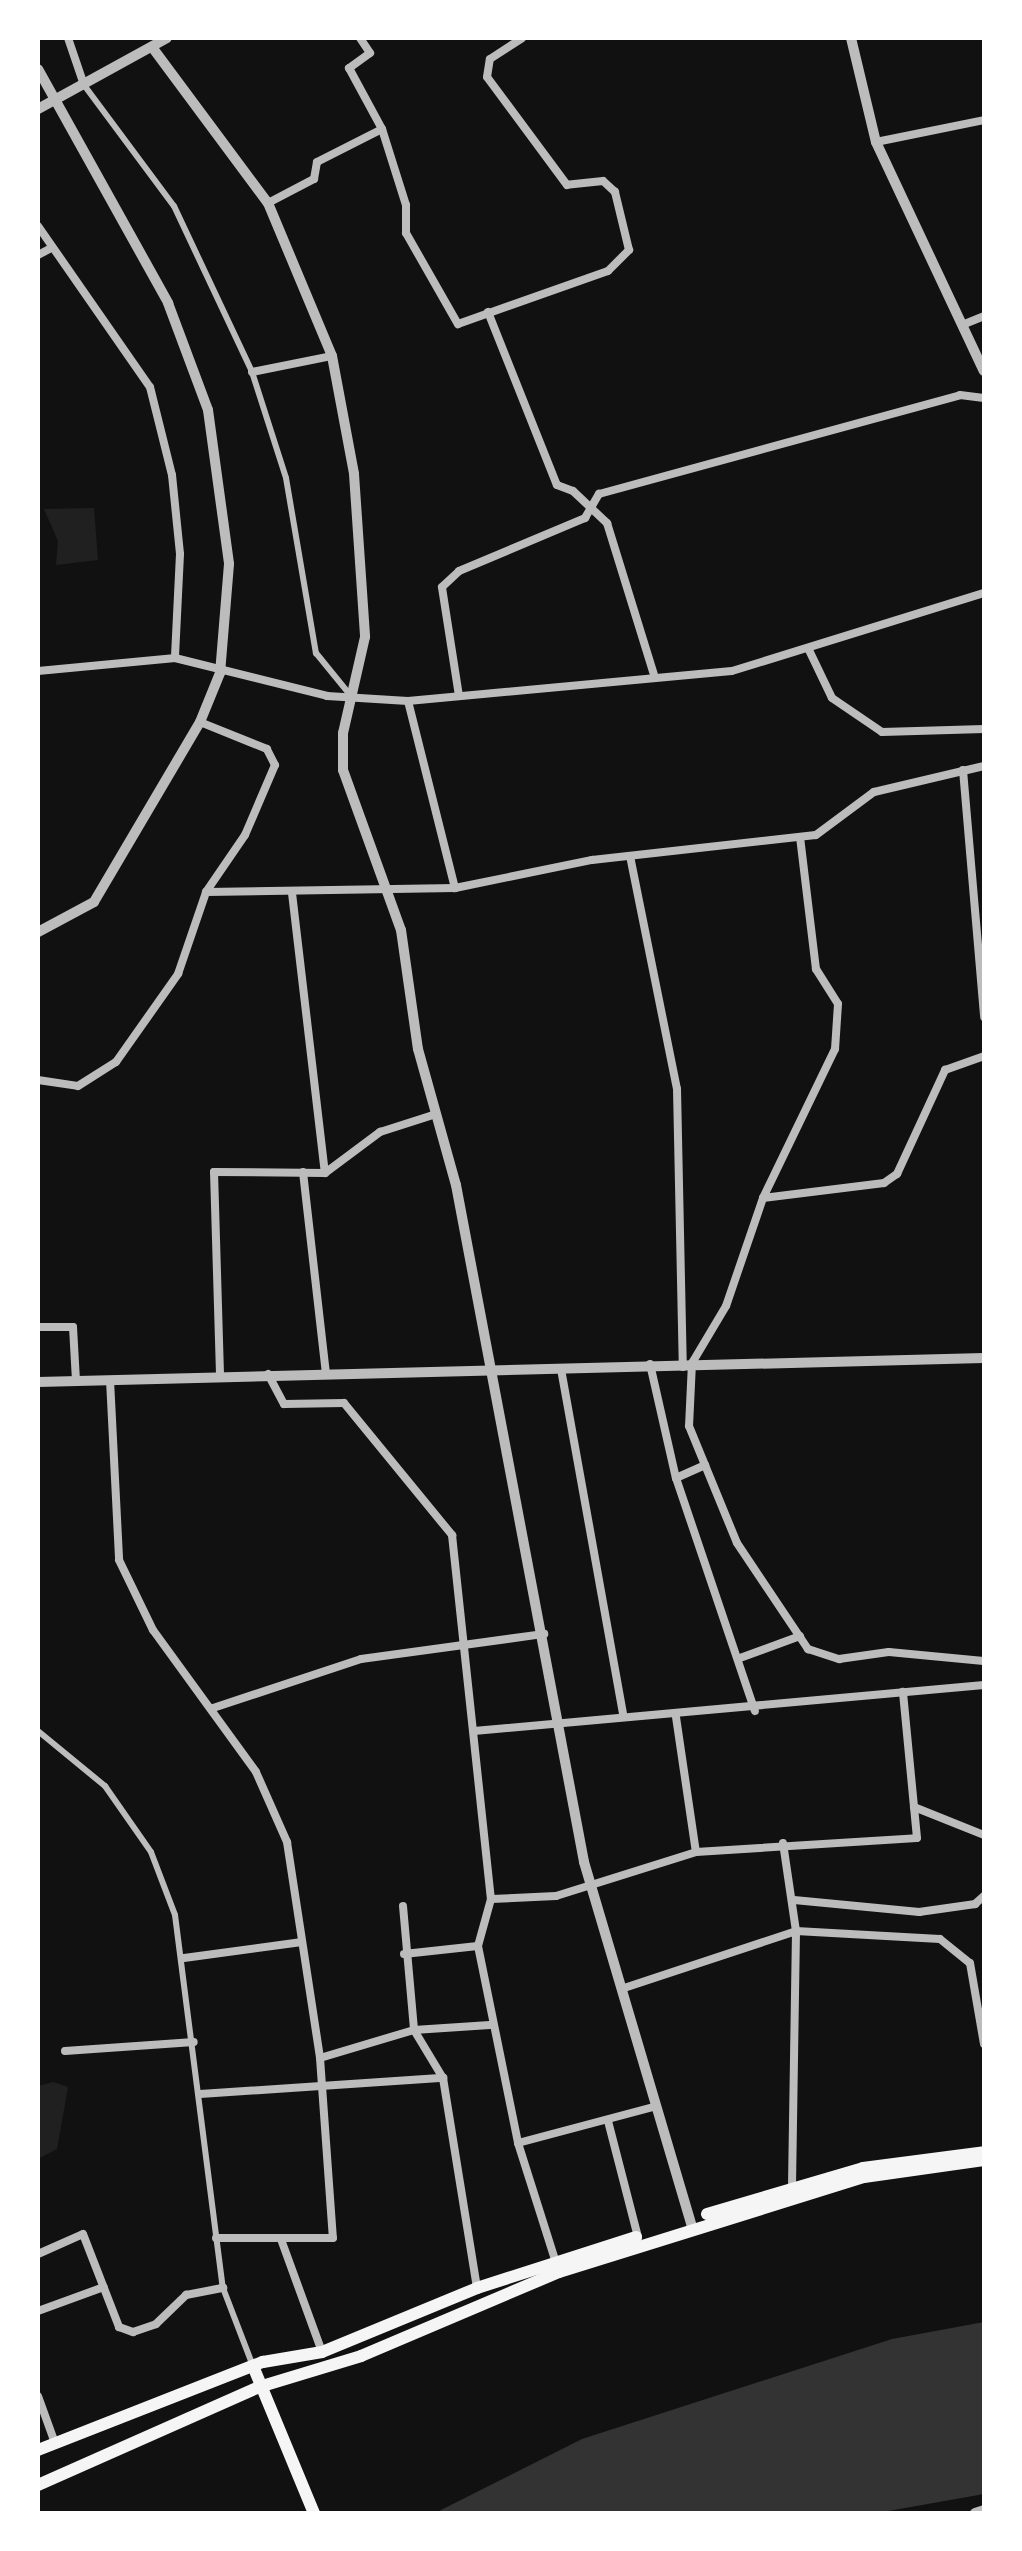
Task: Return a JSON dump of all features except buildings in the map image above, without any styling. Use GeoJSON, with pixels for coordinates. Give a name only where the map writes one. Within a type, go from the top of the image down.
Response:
{"type":"FeatureCollection","features":[{"type":"Feature","properties":{"kind":"main road"},"geometry":{"type":"LineString","coordinates":[[38,2485],[259,2387],[361,2356],[559,2272],[792,2187],[863,2168],[984,2152]]}},
{"type":"Feature","properties":{"kind":"main road"},"geometry":{"type":"LineString","coordinates":[[38,2450],[253,2366],[322,2352],[477,2288],[638,2237],[864,2177],[984,2160]]}},
{"type":"Feature","properties":{"kind":"main road"},"geometry":{"type":"LineString","coordinates":[[253,2366],[259,2387],[314,2513]]}},
{"type":"Feature","properties":{"kind":"street"},"geometry":{"type":"LineString","coordinates":[[68,38],[84,85],[174,206],[252,372],[286,478],[316,653],[353,699]]}},
{"type":"Feature","properties":{"kind":"street"},"geometry":{"type":"LineString","coordinates":[[38,109],[167,38]]}},
{"type":"Feature","properties":{"kind":"street"},"geometry":{"type":"LineString","coordinates":[[360,38],[370,53],[349,68],[382,129],[406,205],[406,233],[458,324],[608,271],[629,250],[615,192],[603,181],[567,185],[487,77],[490,59],[522,38]]}},
{"type":"Feature","properties":{"kind":"street"},"geometry":{"type":"LineString","coordinates":[[851,38],[876,142],[984,371]]}},
{"type":"Feature","properties":{"kind":"street"},"geometry":{"type":"LineString","coordinates":[[152,47],[268,203],[332,356],[363,554],[365,637],[343,770],[391,892],[436,1114],[456,1185],[488,1368],[592,1884],[653,2107],[691,2223]]}},
{"type":"Feature","properties":{"kind":"street"},"geometry":{"type":"LineString","coordinates":[[38,69],[168,303],[208,410],[229,564],[220,673],[200,722],[94,902],[38,932]]}},
{"type":"Feature","properties":{"kind":"street"},"geometry":{"type":"LineString","coordinates":[[876,142],[984,120]]}},
{"type":"Feature","properties":{"kind":"street"},"geometry":{"type":"LineString","coordinates":[[268,203],[314,179],[317,162],[382,129]]}},
{"type":"Feature","properties":{"kind":"street"},"geometry":{"type":"LineString","coordinates":[[38,226],[150,387],[172,475],[180,554],[175,658]]}},
{"type":"Feature","properties":{"kind":"street"},"geometry":{"type":"LineString","coordinates":[[38,255],[51,248]]}},
{"type":"Feature","properties":{"kind":"street"},"geometry":{"type":"LineString","coordinates":[[488,312],[557,485],[591,507],[607,523],[655,678]]}},
{"type":"Feature","properties":{"kind":"street"},"geometry":{"type":"LineString","coordinates":[[962,325],[984,316]]}},
{"type":"Feature","properties":{"kind":"street"},"geometry":{"type":"LineString","coordinates":[[252,372],[332,356]]}},
{"type":"Feature","properties":{"kind":"street"},"geometry":{"type":"LineString","coordinates":[[459,696],[442,587],[459,571],[585,518],[599,494],[960,395],[984,398]]}},
{"type":"Feature","properties":{"kind":"street"},"geometry":{"type":"LineString","coordinates":[[38,671],[175,658],[220,673],[353,699],[408,701],[732,671],[984,593]]}},
{"type":"Feature","properties":{"kind":"street"},"geometry":{"type":"LineString","coordinates":[[808,648],[832,698],[882,732],[984,729]]}},
{"type":"Feature","properties":{"kind":"street"},"geometry":{"type":"LineString","coordinates":[[408,701],[455,888]]}},
{"type":"Feature","properties":{"kind":"street"},"geometry":{"type":"LineString","coordinates":[[38,1080],[78,1086],[116,1062],[178,974],[206,892],[245,835],[275,765],[267,749],[200,722]]}},
{"type":"Feature","properties":{"kind":"street"},"geometry":{"type":"LineString","coordinates":[[206,892],[391,892],[455,888],[630,856],[816,835],[874,792],[984,766]]}},
{"type":"Feature","properties":{"kind":"street"},"geometry":{"type":"LineString","coordinates":[[963,770],[984,1017]]}},
{"type":"Feature","properties":{"kind":"street"},"geometry":{"type":"LineString","coordinates":[[686,1365],[726,1306],[763,1198],[835,1049],[838,1004],[816,969],[800,837]]}},
{"type":"Feature","properties":{"kind":"street"},"geometry":{"type":"LineString","coordinates":[[630,856],[677,1089],[689,1426],[737,1543],[808,1649],[839,1659],[889,1652],[984,1661]]}},
{"type":"Feature","properties":{"kind":"street"},"geometry":{"type":"LineString","coordinates":[[292,893],[325,1173]]}},
{"type":"Feature","properties":{"kind":"street"},"geometry":{"type":"LineString","coordinates":[[763,1198],[884,1183],[897,1174],[945,1070],[984,1056]]}},
{"type":"Feature","properties":{"kind":"street"},"geometry":{"type":"LineString","coordinates":[[220,1374],[214,1172],[325,1173],[380,1132],[436,1114]]}},
{"type":"Feature","properties":{"kind":"street"},"geometry":{"type":"LineString","coordinates":[[303,1172],[326,1373]]}},
{"type":"Feature","properties":{"kind":"street"},"geometry":{"type":"LineString","coordinates":[[38,1327],[73,1327],[76,1381]]}},
{"type":"Feature","properties":{"kind":"street"},"geometry":{"type":"LineString","coordinates":[[38,1382],[220,1374],[561,1369],[650,1363],[686,1365],[984,1358]]}},
{"type":"Feature","properties":{"kind":"street"},"geometry":{"type":"LineString","coordinates":[[650,1363],[650,1390],[676,1478],[740,1658],[755,1711]]}},
{"type":"Feature","properties":{"kind":"street"},"geometry":{"type":"LineString","coordinates":[[561,1369],[623,1713]]}},
{"type":"Feature","properties":{"kind":"street"},"geometry":{"type":"LineString","coordinates":[[268,1374],[284,1404],[344,1403],[452,1535],[491,1899],[478,1946],[490,2025],[518,2143],[556,2263]]}},
{"type":"Feature","properties":{"kind":"street"},"geometry":{"type":"LineString","coordinates":[[110,1380],[119,1560],[153,1630],[213,1708],[256,1772],[287,1842],[320,2058],[333,2238],[282,2242],[216,2238]]}},
{"type":"Feature","properties":{"kind":"street"},"geometry":{"type":"LineString","coordinates":[[676,1478],[705,1465]]}},
{"type":"Feature","properties":{"kind":"street"},"geometry":{"type":"LineString","coordinates":[[213,1708],[361,1659],[544,1634]]}},
{"type":"Feature","properties":{"kind":"street"},"geometry":{"type":"LineString","coordinates":[[740,1658],[800,1636]]}},
{"type":"Feature","properties":{"kind":"street"},"geometry":{"type":"LineString","coordinates":[[474,1731],[561,1724],[623,1713],[676,1717],[755,1711],[984,1685]]}},
{"type":"Feature","properties":{"kind":"street"},"geometry":{"type":"LineString","coordinates":[[491,1899],[556,1896],[696,1852],[783,1843],[917,1838],[903,1692]]}},
{"type":"Feature","properties":{"kind":"street"},"geometry":{"type":"LineString","coordinates":[[676,1717],[696,1852]]}},
{"type":"Feature","properties":{"kind":"street"},"geometry":{"type":"LineString","coordinates":[[38,1731],[105,1786],[151,1852],[184,1958],[223,2288],[253,2366]]}},
{"type":"Feature","properties":{"kind":"street"},"geometry":{"type":"LineString","coordinates":[[914,1807],[984,1835]]}},
{"type":"Feature","properties":{"kind":"street"},"geometry":{"type":"LineString","coordinates":[[783,1843],[794,1900],[796,1931],[792,2187]]}},
{"type":"Feature","properties":{"kind":"street"},"geometry":{"type":"LineString","coordinates":[[794,1900],[919,1912],[975,1904],[984,1896]]}},
{"type":"Feature","properties":{"kind":"street"},"geometry":{"type":"LineString","coordinates":[[403,1906],[404,1954],[414,2030],[443,2078],[477,2288]]}},
{"type":"Feature","properties":{"kind":"street"},"geometry":{"type":"LineString","coordinates":[[621,1989],[796,1931],[928,1938],[959,1948],[970,1963],[983,2021],[984,2044]]}},
{"type":"Feature","properties":{"kind":"street"},"geometry":{"type":"LineString","coordinates":[[184,1958],[302,1942]]}},
{"type":"Feature","properties":{"kind":"street"},"geometry":{"type":"LineString","coordinates":[[404,1954],[478,1946]]}},
{"type":"Feature","properties":{"kind":"street"},"geometry":{"type":"LineString","coordinates":[[320,2058],[414,2030],[490,2025]]}},
{"type":"Feature","properties":{"kind":"street"},"geometry":{"type":"LineString","coordinates":[[65,2051],[194,2042]]}},
{"type":"Feature","properties":{"kind":"street"},"geometry":{"type":"LineString","coordinates":[[200,2094],[443,2078]]}},
{"type":"Feature","properties":{"kind":"street"},"geometry":{"type":"LineString","coordinates":[[518,2143],[653,2107]]}},
{"type":"Feature","properties":{"kind":"street"},"geometry":{"type":"LineString","coordinates":[[608,2121],[638,2237]]}},
{"type":"Feature","properties":{"kind":"street"},"geometry":{"type":"LineString","coordinates":[[38,2254],[83,2234],[119,2327],[133,2332],[156,2324],[186,2295],[223,2288]]}},
{"type":"Feature","properties":{"kind":"street"},"geometry":{"type":"LineString","coordinates":[[282,2242],[322,2352]]}},
{"type":"Feature","properties":{"kind":"street"},"geometry":{"type":"LineString","coordinates":[[38,2311],[104,2287]]}},
{"type":"Feature","properties":{"kind":"street"},"geometry":{"type":"LineString","coordinates":[[38,2396],[55,2443]]}},
{"type":"Feature","properties":{"kind":"street"},"geometry":{"type":"LineString","coordinates":[[975,2513],[984,2510]]}},
{"type":"Feature","properties":{"kind":"shaded area"},"geometry":{"type":"Polygon","coordinates":[[[94,508],[98,560],[56,565],[58,541],[44,509],[94,508]]]}},
{"type":"Feature","properties":{"kind":"shaded area"},"geometry":{"type":"Polygon","coordinates":[[[53,2082],[68,2087],[57,2149],[38,2159],[38,2086],[53,2082]]]}},
{"type":"Feature","properties":{"kind":"shaded area"},"geometry":{"type":"Polygon","coordinates":[[[984,2322],[984,2494],[877,2513],[435,2513],[582,2439],[892,2339],[984,2322]]]}}]}
